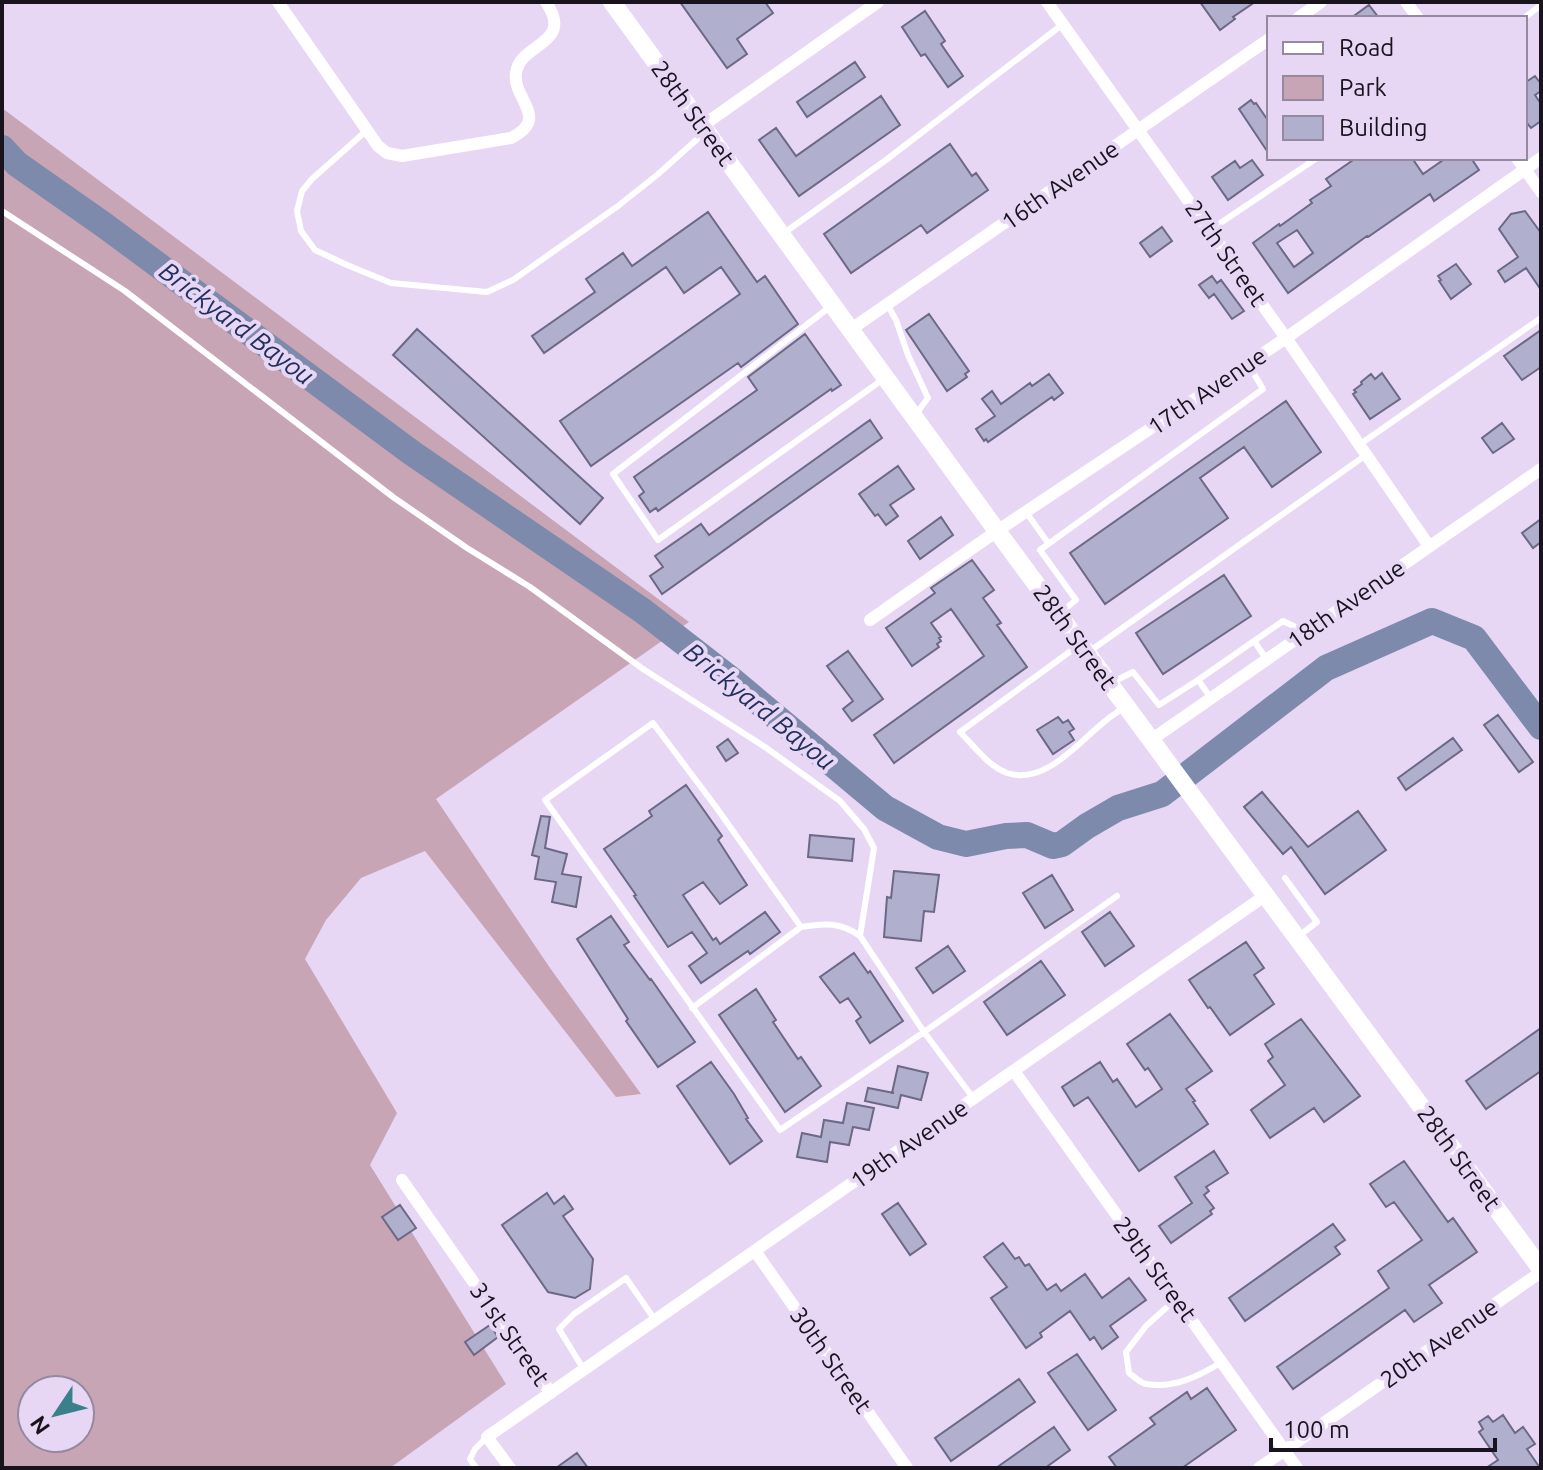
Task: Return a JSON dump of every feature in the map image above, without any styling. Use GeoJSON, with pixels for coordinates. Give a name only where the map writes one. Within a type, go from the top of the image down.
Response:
{"type":"FeatureCollection","features":[{"type":"Feature","properties":{"kind":"main road","name":"28th Street"},"geometry":{"type":"LineString","coordinates":[[612,2],[1541,1271]]}},
{"type":"Feature","properties":{"kind":"street"},"geometry":{"type":"LineString","coordinates":[[278,2],[378,146],[387,153],[402,156],[511,138],[525,129],[529,111],[516,81],[516,71],[527,55],[552,34],[554,17],[546,2]]}},
{"type":"Feature","properties":{"kind":"street"},"geometry":{"type":"LineString","coordinates":[[704,129],[878,2]]}},
{"type":"Feature","properties":{"kind":"street","name":"27th Street"},"geometry":{"type":"LineString","coordinates":[[1047,2],[1286,338],[1429,546]]}},
{"type":"Feature","properties":{"kind":"street"},"geometry":{"type":"LineString","coordinates":[[1301,16],[1321,2]]}},
{"type":"Feature","properties":{"kind":"street","name":"16th Avenue"},"geometry":{"type":"LineString","coordinates":[[850,330],[1267,40]]}},
{"type":"Feature","properties":{"kind":"street","name":"17th Avenue"},"geometry":{"type":"LineString","coordinates":[[870,620],[997,531],[1286,338],[1521,164],[1541,158]]}},
{"type":"Feature","properties":{"kind":"street"},"geometry":{"type":"LineString","coordinates":[[1521,164],[1541,192]]}},
{"type":"Feature","properties":{"kind":"street","name":"18th Avenue"},"geometry":{"type":"LineString","coordinates":[[1151,740],[1541,469]]}},
{"type":"Feature","properties":{"kind":"street","name":"19th Avenue"},"geometry":{"type":"LineString","coordinates":[[551,1393],[1266,895]]}},
{"type":"Feature","properties":{"kind":"street","name":"29th Street"},"geometry":{"type":"LineString","coordinates":[[1014,1071],[1297,1468]]}},
{"type":"Feature","properties":{"kind":"street","name":"31st Street"},"geometry":{"type":"LineString","coordinates":[[402,1180],[551,1393],[487,1437]]}},
{"type":"Feature","properties":{"kind":"street","name":"30th Street"},"geometry":{"type":"LineString","coordinates":[[755,1251],[907,1468]]}},
{"type":"Feature","properties":{"kind":"street","name":"20th Avenue"},"geometry":{"type":"LineString","coordinates":[[1259,1468],[1541,1271]]}},
{"type":"Feature","properties":{"kind":"street"},"geometry":{"type":"LineString","coordinates":[[487,1437],[510,1468]]}},
{"type":"Feature","properties":{"kind":"lane"},"geometry":{"type":"LineString","coordinates":[[781,235],[886,160],[1063,24]]}},
{"type":"Feature","properties":{"kind":"lane"},"geometry":{"type":"LineString","coordinates":[[367,130],[302,191],[297,211],[301,231],[315,250],[391,283],[487,292],[513,280],[618,206],[657,175],[704,129]]}},
{"type":"Feature","properties":{"kind":"lane"},"geometry":{"type":"LineString","coordinates":[[1210,231],[1314,160]]}},
{"type":"Feature","properties":{"kind":"lane"},"geometry":{"type":"LineString","coordinates":[[2,211],[125,291],[393,497],[530,587],[643,669],[765,747],[840,801],[864,829],[874,848],[860,936]]}},
{"type":"Feature","properties":{"kind":"lane"},"geometry":{"type":"LineString","coordinates":[[887,304],[928,398],[914,417]]}},
{"type":"Feature","properties":{"kind":"lane"},"geometry":{"type":"LineString","coordinates":[[832,305],[613,474],[658,540],[885,378]]}},
{"type":"Feature","properties":{"kind":"lane"},"geometry":{"type":"LineString","coordinates":[[1125,706],[1062,760],[1029,774],[1009,774],[992,764],[960,732],[1084,649],[1363,450],[1541,318]]}},
{"type":"Feature","properties":{"kind":"lane"},"geometry":{"type":"LineString","coordinates":[[1058,614],[1076,600],[1040,550],[1263,389],[1248,364]]}},
{"type":"Feature","properties":{"kind":"lane"},"geometry":{"type":"LineString","coordinates":[[1026,512],[1048,543]]}},
{"type":"Feature","properties":{"kind":"lane"},"geometry":{"type":"LineString","coordinates":[[1109,684],[1133,672],[1159,705],[1283,621],[1306,632]]}},
{"type":"Feature","properties":{"kind":"lane"},"geometry":{"type":"LineString","coordinates":[[1254,641],[1267,660]]}},
{"type":"Feature","properties":{"kind":"lane"},"geometry":{"type":"LineString","coordinates":[[1198,680],[1211,698]]}},
{"type":"Feature","properties":{"kind":"lane"},"geometry":{"type":"LineString","coordinates":[[801,927],[653,723],[545,800],[780,1130],[1117,896]]}},
{"type":"Feature","properties":{"kind":"lane"},"geometry":{"type":"LineString","coordinates":[[1285,878],[1317,922],[1297,938]]}},
{"type":"Feature","properties":{"kind":"lane"},"geometry":{"type":"LineString","coordinates":[[692,1008],[801,927],[819,924],[848,927],[860,936],[924,1032],[974,1099]]}},
{"type":"Feature","properties":{"kind":"lane"},"geometry":{"type":"LineString","coordinates":[[584,1370],[559,1329],[574,1314],[626,1278],[655,1320]]}},
{"type":"Feature","properties":{"kind":"lane"},"geometry":{"type":"LineString","coordinates":[[1176,1299],[1146,1326],[1126,1352],[1129,1373],[1143,1384],[1177,1383],[1196,1377],[1222,1362]]}},
{"type":"Feature","properties":{"kind":"lane"},"geometry":{"type":"LineString","coordinates":[[476,1468],[470,1459],[487,1437]]}},
{"type":"Feature","properties":{"kind":"green space"},"geometry":{"type":"Polygon","coordinates":[[[2,108],[689,622],[436,799],[550,968],[641,1094],[616,1097],[425,851],[361,878],[326,920],[305,959],[397,1113],[370,1165],[506,1384],[390,1468],[2,1468],[2,108]]]}},
{"type":"Feature","properties":{"kind":"building"},"geometry":{"type":"Polygon","coordinates":[[[680,2],[765,2],[773,13],[737,39],[747,54],[727,68],[680,2]]]}},
{"type":"Feature","properties":{"kind":"building"},"geometry":{"type":"Polygon","coordinates":[[[1200,2],[1255,2],[1220,30],[1200,2]]]}},
{"type":"Feature","properties":{"kind":"building"},"geometry":{"type":"Polygon","coordinates":[[[1369,5],[1377,16],[1354,16],[1369,5]]]}},
{"type":"Feature","properties":{"kind":"building"},"geometry":{"type":"Polygon","coordinates":[[[925,11],[945,41],[941,44],[963,76],[948,87],[925,54],[921,56],[902,27],[925,11]]]}},
{"type":"Feature","properties":{"kind":"building"},"geometry":{"type":"Polygon","coordinates":[[[855,62],[865,77],[807,117],[797,102],[855,62]]]}},
{"type":"Feature","properties":{"kind":"building"},"geometry":{"type":"Polygon","coordinates":[[[1535,76],[1541,84],[1541,91],[1535,95],[1541,104],[1541,121],[1531,128],[1527,123],[1527,81],[1535,76]]]}},
{"type":"Feature","properties":{"kind":"building"},"geometry":{"type":"Polygon","coordinates":[[[881,96],[900,125],[799,196],[759,140],[776,128],[796,156],[881,96]]]}},
{"type":"Feature","properties":{"kind":"building"},"geometry":{"type":"Polygon","coordinates":[[[1251,100],[1267,119],[1267,151],[1239,109],[1251,100]]]}},
{"type":"Feature","properties":{"kind":"building"},"geometry":{"type":"Polygon","coordinates":[[[950,144],[972,176],[976,173],[988,190],[927,233],[921,225],[851,273],[824,234],[950,144]]]}},
{"type":"Feature","properties":{"kind":"building"},"geometry":{"type":"Polygon","coordinates":[[[1252,160],[1263,175],[1228,200],[1212,177],[1235,161],[1240,168],[1252,160]]]}},
{"type":"Feature","properties":{"kind":"building"},"geometry":{"type":"Polygon","coordinates":[[[1353,160],[1413,160],[1423,174],[1443,160],[1472,160],[1479,170],[1434,201],[1430,194],[1288,293],[1253,243],[1312,203],[1310,200],[1331,186],[1326,179],[1353,160]],[[1297,230],[1277,243],[1294,267],[1313,253],[1297,230]]]}},
{"type":"Feature","properties":{"kind":"building"},"geometry":{"type":"Polygon","coordinates":[[[1525,211],[1541,233],[1541,290],[1526,268],[1505,282],[1498,271],[1518,257],[1499,229],[1511,214],[1525,211]]]}},
{"type":"Feature","properties":{"kind":"building"},"geometry":{"type":"Polygon","coordinates":[[[708,212],[757,282],[765,276],[798,324],[741,367],[738,363],[591,466],[560,421],[740,294],[721,267],[684,293],[666,267],[544,353],[532,336],[595,292],[586,279],[623,253],[632,266],[708,212]]]}},
{"type":"Feature","properties":{"kind":"building"},"geometry":{"type":"Polygon","coordinates":[[[1162,227],[1172,241],[1150,257],[1140,243],[1162,227]]]}},
{"type":"Feature","properties":{"kind":"building"},"geometry":{"type":"Polygon","coordinates":[[[1456,264],[1471,284],[1451,299],[1438,276],[1456,264]]]}},
{"type":"Feature","properties":{"kind":"building"},"geometry":{"type":"Polygon","coordinates":[[[1212,276],[1217,283],[1221,280],[1244,311],[1232,319],[1214,294],[1209,298],[1199,285],[1212,276]]]}},
{"type":"Feature","properties":{"kind":"building"},"geometry":{"type":"Polygon","coordinates":[[[929,314],[969,371],[965,374],[967,377],[947,391],[906,330],[929,314]]]}},
{"type":"Feature","properties":{"kind":"building"},"geometry":{"type":"Polygon","coordinates":[[[417,329],[603,498],[580,524],[393,355],[417,329]]]}},
{"type":"Feature","properties":{"kind":"building"},"geometry":{"type":"Polygon","coordinates":[[[1541,330],[1541,367],[1522,380],[1504,356],[1541,330]]]}},
{"type":"Feature","properties":{"kind":"building"},"geometry":{"type":"Polygon","coordinates":[[[805,334],[841,385],[658,511],[656,508],[650,512],[639,496],[644,492],[634,477],[757,390],[748,377],[805,334]]]}},
{"type":"Feature","properties":{"kind":"building"},"geometry":{"type":"Polygon","coordinates":[[[1382,373],[1400,399],[1370,419],[1353,394],[1356,392],[1354,390],[1371,374],[1375,379],[1382,373]]]}},
{"type":"Feature","properties":{"kind":"building"},"geometry":{"type":"Polygon","coordinates":[[[1049,374],[1063,393],[1054,400],[1052,397],[988,442],[986,439],[984,441],[976,429],[995,416],[982,399],[992,391],[1001,404],[1030,383],[1032,386],[1049,374]]]}},
{"type":"Feature","properties":{"kind":"building"},"geometry":{"type":"Polygon","coordinates":[[[1286,401],[1321,452],[1272,487],[1244,447],[1200,478],[1228,518],[1105,604],[1070,553],[1286,401]]]}},
{"type":"Feature","properties":{"kind":"building"},"geometry":{"type":"Polygon","coordinates":[[[870,420],[882,438],[662,594],[650,576],[663,567],[655,556],[701,524],[709,535],[870,420]]]}},
{"type":"Feature","properties":{"kind":"building"},"geometry":{"type":"Polygon","coordinates":[[[1502,423],[1514,439],[1493,453],[1482,438],[1502,423]]]}},
{"type":"Feature","properties":{"kind":"building"},"geometry":{"type":"Polygon","coordinates":[[[898,466],[914,489],[890,505],[898,516],[886,525],[859,494],[898,466]]]}},
{"type":"Feature","properties":{"kind":"building"},"geometry":{"type":"Polygon","coordinates":[[[941,517],[953,535],[920,559],[908,541],[941,517]]]}},
{"type":"Feature","properties":{"kind":"building"},"geometry":{"type":"Polygon","coordinates":[[[1541,519],[1541,542],[1533,548],[1522,533],[1541,519]]]}},
{"type":"Feature","properties":{"kind":"building"},"geometry":{"type":"Polygon","coordinates":[[[972,560],[994,590],[983,598],[1001,623],[997,625],[1027,667],[894,763],[874,735],[984,656],[951,609],[931,623],[941,637],[937,644],[939,647],[912,666],[886,628],[935,593],[931,588],[972,560]]]}},
{"type":"Feature","properties":{"kind":"building"},"geometry":{"type":"Polygon","coordinates":[[[1224,575],[1251,616],[1163,674],[1136,633],[1224,575]]]}},
{"type":"Feature","properties":{"kind":"building"},"geometry":{"type":"Polygon","coordinates":[[[848,651],[883,699],[852,721],[843,709],[853,701],[827,666],[848,651]]]}},
{"type":"Feature","properties":{"kind":"building"},"geometry":{"type":"Polygon","coordinates":[[[1498,715],[1533,762],[1519,772],[1484,725],[1498,715]]]}},
{"type":"Feature","properties":{"kind":"building"},"geometry":{"type":"Polygon","coordinates":[[[1058,717],[1063,723],[1068,720],[1074,729],[1069,732],[1074,740],[1053,754],[1037,730],[1058,717]]]}},
{"type":"Feature","properties":{"kind":"building"},"geometry":{"type":"Polygon","coordinates":[[[1453,738],[1462,750],[1406,790],[1398,778],[1453,738]]]}},
{"type":"Feature","properties":{"kind":"building"},"geometry":{"type":"Polygon","coordinates":[[[728,739],[738,753],[726,761],[717,747],[728,739]]]}},
{"type":"Feature","properties":{"kind":"building"},"geometry":{"type":"Polygon","coordinates":[[[686,785],[722,836],[718,840],[747,885],[720,904],[703,882],[683,895],[713,940],[716,938],[720,944],[765,912],[780,932],[701,983],[689,966],[707,953],[692,932],[668,947],[604,849],[652,816],[649,811],[686,785]]]}},
{"type":"Feature","properties":{"kind":"building"},"geometry":{"type":"Polygon","coordinates":[[[1262,792],[1308,847],[1358,811],[1386,850],[1325,894],[1291,847],[1283,854],[1244,807],[1262,792]]]}},
{"type":"Feature","properties":{"kind":"building"},"geometry":{"type":"Polygon","coordinates":[[[541,816],[550,817],[545,848],[567,854],[562,874],[581,877],[576,907],[552,902],[556,882],[535,879],[539,857],[532,855],[541,816]]]}},
{"type":"Feature","properties":{"kind":"building"},"geometry":{"type":"Polygon","coordinates":[[[810,835],[854,839],[852,861],[808,857],[810,835]]]}},
{"type":"Feature","properties":{"kind":"building"},"geometry":{"type":"Polygon","coordinates":[[[894,871],[939,875],[934,912],[924,911],[921,941],[884,937],[887,897],[891,898],[894,871]]]}},
{"type":"Feature","properties":{"kind":"building"},"geometry":{"type":"Polygon","coordinates":[[[1052,875],[1073,910],[1045,928],[1023,893],[1052,875]]]}},
{"type":"Feature","properties":{"kind":"building"},"geometry":{"type":"Polygon","coordinates":[[[1110,912],[1134,946],[1105,966],[1082,932],[1110,912]]]}},
{"type":"Feature","properties":{"kind":"building"},"geometry":{"type":"Polygon","coordinates":[[[611,916],[629,942],[624,945],[695,1042],[658,1067],[626,1021],[628,1019],[577,939],[611,916]]]}},
{"type":"Feature","properties":{"kind":"building"},"geometry":{"type":"Polygon","coordinates":[[[1246,942],[1264,968],[1254,975],[1274,1004],[1230,1035],[1189,980],[1246,942]]]}},
{"type":"Feature","properties":{"kind":"building"},"geometry":{"type":"Polygon","coordinates":[[[948,946],[965,971],[933,993],[916,968],[948,946]]]}},
{"type":"Feature","properties":{"kind":"building"},"geometry":{"type":"Polygon","coordinates":[[[854,953],[868,973],[870,971],[903,1021],[870,1043],[856,1021],[861,1017],[848,998],[840,1003],[820,977],[854,953]]]}},
{"type":"Feature","properties":{"kind":"building"},"geometry":{"type":"Polygon","coordinates":[[[1041,961],[1065,995],[1007,1035],[984,1002],[1041,961]]]}},
{"type":"Feature","properties":{"kind":"building"},"geometry":{"type":"Polygon","coordinates":[[[756,989],[776,1020],[773,1022],[821,1086],[785,1112],[719,1015],[756,989]]]}},
{"type":"Feature","properties":{"kind":"building"},"geometry":{"type":"Polygon","coordinates":[[[1170,1014],[1212,1071],[1186,1089],[1208,1124],[1139,1171],[1088,1097],[1074,1106],[1062,1087],[1100,1062],[1113,1082],[1117,1079],[1136,1107],[1162,1089],[1127,1044],[1170,1014]]]}},
{"type":"Feature","properties":{"kind":"building"},"geometry":{"type":"Polygon","coordinates":[[[1301,1019],[1360,1096],[1324,1122],[1314,1108],[1270,1138],[1251,1110],[1285,1085],[1268,1061],[1273,1057],[1265,1044],[1301,1019]]]}},
{"type":"Feature","properties":{"kind":"building"},"geometry":{"type":"Polygon","coordinates":[[[1541,1028],[1541,1071],[1486,1109],[1466,1081],[1541,1028]]]}},
{"type":"Feature","properties":{"kind":"building"},"geometry":{"type":"Polygon","coordinates":[[[711,1062],[762,1141],[730,1164],[677,1086],[711,1062]]]}},
{"type":"Feature","properties":{"kind":"building"},"geometry":{"type":"Polygon","coordinates":[[[898,1066],[928,1073],[921,1100],[901,1095],[898,1108],[865,1101],[868,1088],[892,1093],[898,1066]]]}},
{"type":"Feature","properties":{"kind":"building"},"geometry":{"type":"Polygon","coordinates":[[[847,1103],[874,1108],[869,1130],[853,1127],[849,1145],[830,1142],[827,1162],[797,1157],[802,1133],[821,1137],[824,1120],[843,1123],[847,1103]]]}},
{"type":"Feature","properties":{"kind":"building"},"geometry":{"type":"Polygon","coordinates":[[[1214,1151],[1228,1173],[1206,1187],[1209,1191],[1204,1195],[1214,1208],[1210,1211],[1212,1214],[1171,1243],[1159,1226],[1192,1203],[1175,1177],[1214,1151]]]}},
{"type":"Feature","properties":{"kind":"building"},"geometry":{"type":"Polygon","coordinates":[[[1404,1161],[1448,1222],[1453,1218],[1477,1252],[1429,1285],[1442,1303],[1414,1322],[1405,1310],[1293,1389],[1277,1367],[1389,1288],[1378,1271],[1422,1240],[1394,1202],[1386,1207],[1370,1184],[1404,1161]]]}},
{"type":"Feature","properties":{"kind":"building"},"geometry":{"type":"Polygon","coordinates":[[[547,1193],[554,1204],[564,1196],[573,1209],[563,1216],[593,1259],[590,1289],[575,1298],[548,1292],[502,1225],[547,1193]]]}},
{"type":"Feature","properties":{"kind":"building"},"geometry":{"type":"Polygon","coordinates":[[[898,1203],[926,1244],[910,1255],[882,1214],[898,1203]]]}},
{"type":"Feature","properties":{"kind":"building"},"geometry":{"type":"Polygon","coordinates":[[[400,1205],[416,1228],[398,1240],[382,1217],[400,1205]]]}},
{"type":"Feature","properties":{"kind":"building"},"geometry":{"type":"Polygon","coordinates":[[[1333,1224],[1345,1240],[1335,1247],[1340,1254],[1245,1321],[1229,1298],[1333,1224]]]}},
{"type":"Feature","properties":{"kind":"building"},"geometry":{"type":"Polygon","coordinates":[[[1003,1243],[1015,1259],[1019,1257],[1025,1266],[1029,1264],[1047,1290],[1056,1284],[1061,1291],[1085,1274],[1102,1298],[1129,1278],[1146,1300],[1110,1326],[1118,1337],[1102,1349],[1094,1337],[1090,1340],[1070,1311],[1040,1333],[1042,1337],[1026,1348],[991,1298],[1007,1287],[984,1257],[1003,1243]]]}},
{"type":"Feature","properties":{"kind":"building"},"geometry":{"type":"Polygon","coordinates":[[[490,1325],[498,1337],[474,1355],[465,1342],[490,1325]]]}},
{"type":"Feature","properties":{"kind":"building"},"geometry":{"type":"Polygon","coordinates":[[[1077,1354],[1116,1410],[1088,1430],[1048,1373],[1077,1354]]]}},
{"type":"Feature","properties":{"kind":"building"},"geometry":{"type":"Polygon","coordinates":[[[1019,1379],[1035,1402],[951,1461],[935,1438],[1019,1379]]]}},
{"type":"Feature","properties":{"kind":"building"},"geometry":{"type":"Polygon","coordinates":[[[1207,1388],[1236,1430],[1182,1468],[1117,1468],[1109,1457],[1155,1424],[1150,1418],[1187,1392],[1191,1399],[1207,1388]]]}},
{"type":"Feature","properties":{"kind":"building"},"geometry":{"type":"Polygon","coordinates":[[[1503,1415],[1515,1433],[1523,1427],[1526,1431],[1535,1444],[1527,1449],[1540,1468],[1486,1468],[1498,1460],[1479,1432],[1483,1429],[1479,1422],[1488,1416],[1493,1422],[1503,1415]]]}},
{"type":"Feature","properties":{"kind":"building"},"geometry":{"type":"Polygon","coordinates":[[[1054,1427],[1070,1450],[1045,1468],[996,1468],[1054,1427]]]}},
{"type":"Feature","properties":{"kind":"building"},"geometry":{"type":"Polygon","coordinates":[[[577,1453],[588,1468],[556,1468],[577,1453]]]}},
{"type":"Feature","properties":{"kind":"waterway","name":"Brickyard Bayou"},"geometry":{"type":"LineString","coordinates":[[2,148],[17,164],[412,453],[643,611],[732,680],[885,808],[938,837],[966,844],[1027,835],[1053,846],[1062,844],[1118,808],[1162,794],[1326,668],[1432,621],[1474,638],[1541,727]]}}]}
